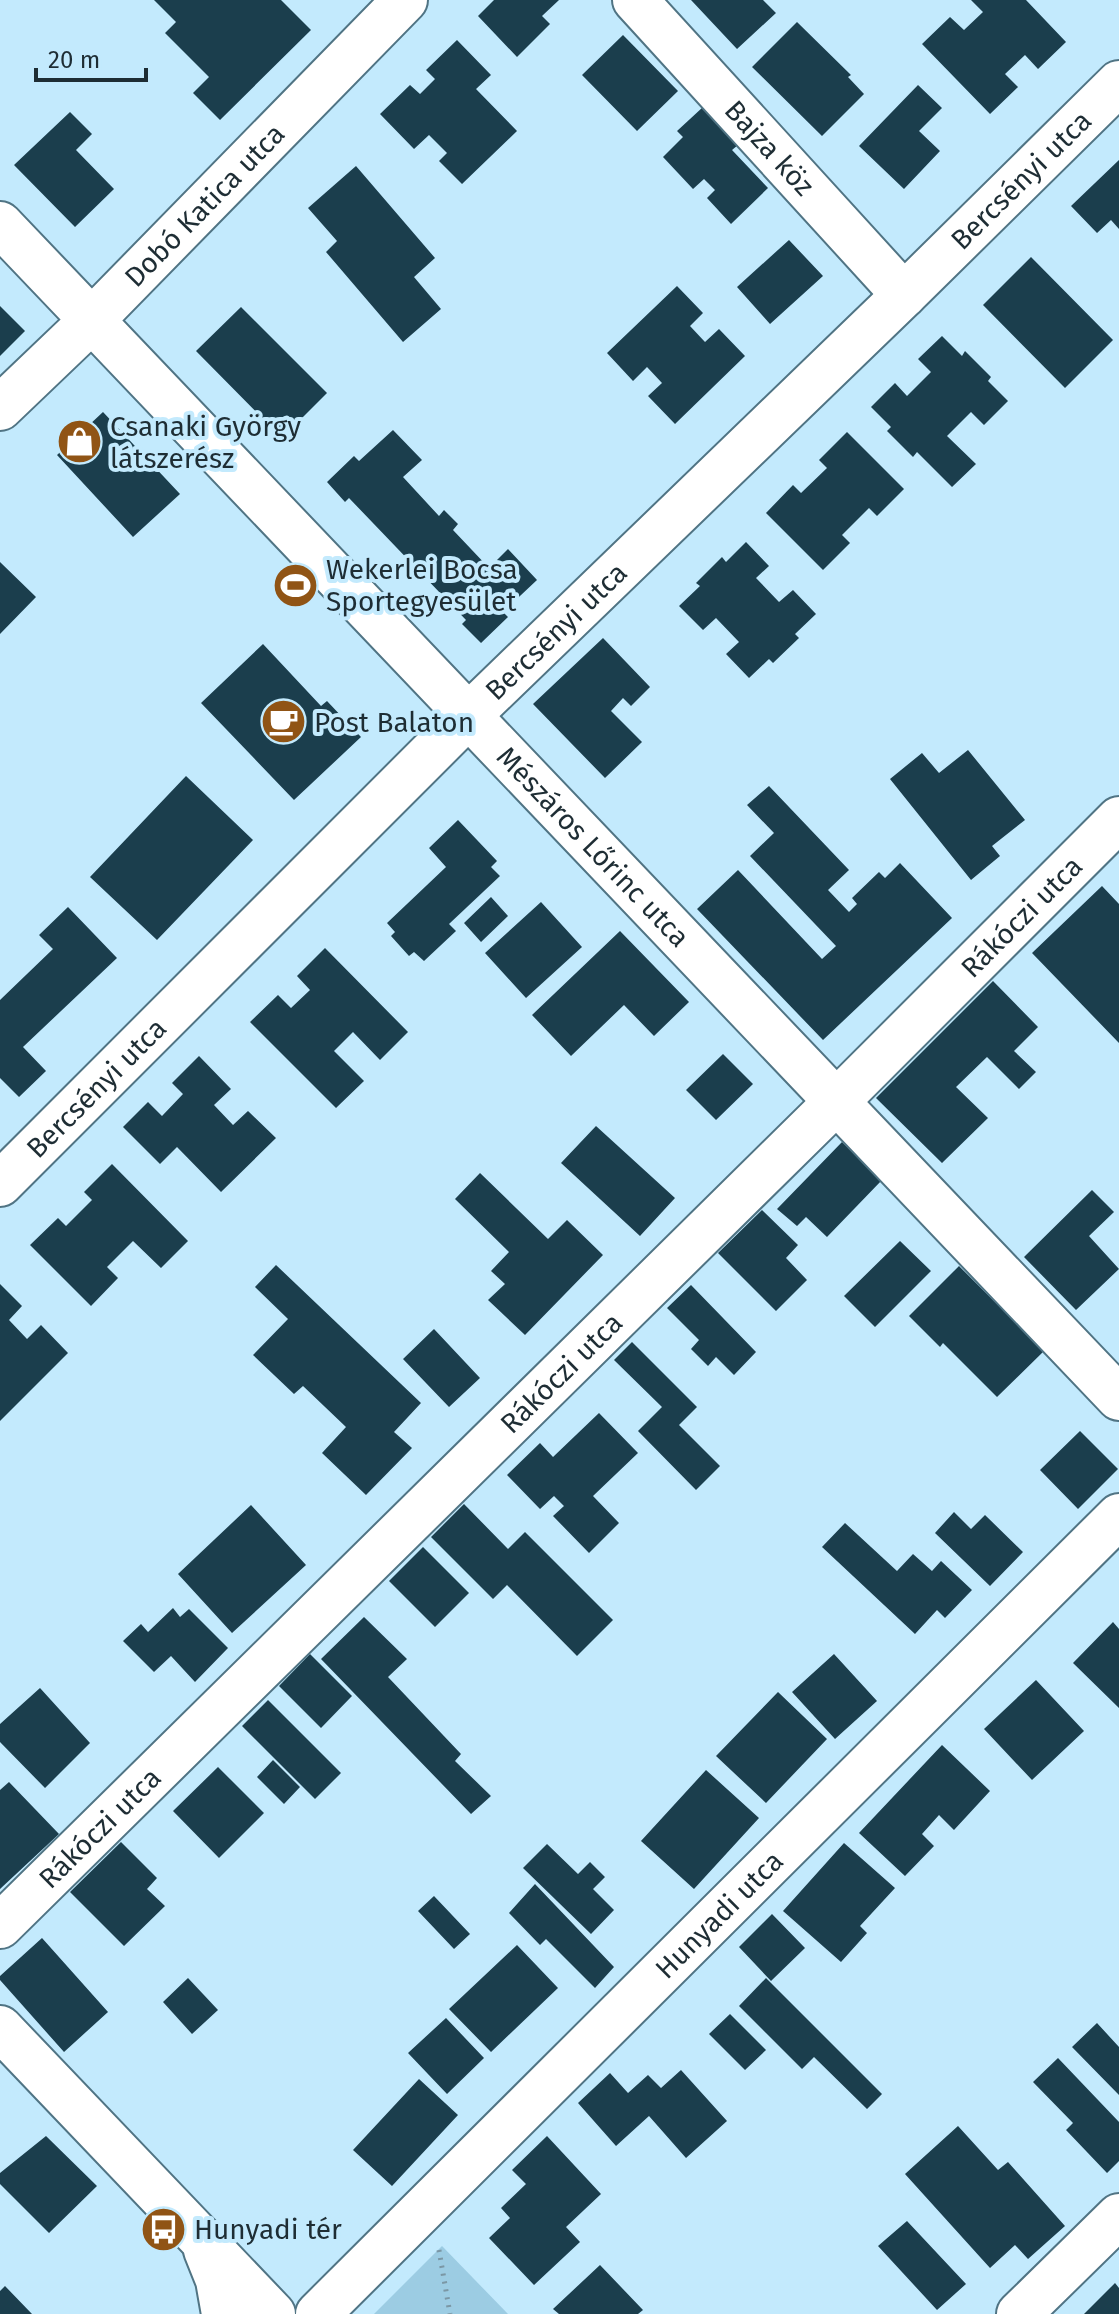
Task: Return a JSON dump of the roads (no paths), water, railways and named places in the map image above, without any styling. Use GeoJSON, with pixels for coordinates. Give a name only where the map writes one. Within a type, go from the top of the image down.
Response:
{"type":"FeatureCollection","features":[{"type":"Feature","properties":{"kind":"street","name":"Dobó Katica utca"},"geometry":{"type":"LineString","coordinates":[[0,408],[91,321],[405,0]]}},
{"type":"Feature","properties":{"kind":"street","name":"Bajza köz"},"geometry":{"type":"LineString","coordinates":[[635,0],[904,295]]}},
{"type":"Feature","properties":{"kind":"street","name":"Bercsényi utca"},"geometry":{"type":"LineString","coordinates":[[5,1167],[1119,83]]}},
{"type":"Feature","properties":{"kind":"street","name":"Mészáros Lőrinc utca"},"geometry":{"type":"LineString","coordinates":[[0,224],[1119,1398]]}},
{"type":"Feature","properties":{"kind":"street","name":"Rákóczi utca"},"geometry":{"type":"LineString","coordinates":[[0,1926],[1119,819]]}},
{"type":"Feature","properties":{"kind":"street","name":"Hunyadi utca"},"geometry":{"type":"LineString","coordinates":[[318,2314],[1119,1516]]}},
{"type":"Feature","properties":{"kind":"street"},"geometry":{"type":"LineString","coordinates":[[0,2028],[273,2314]]}},
{"type":"Feature","properties":{"kind":"street"},"geometry":{"type":"LineString","coordinates":[[1019,2314],[1119,2216]]}},
{"type":"Feature","properties":{"kind":"street"},"geometry":{"type":"LineString","coordinates":[[200,2237],[218,2280],[224,2314]]}},
{"type":"Feature","properties":{"kind":"place","name":"Csanaki György látszerész"},"geometry":{"type":"Point","coordinates":[79,442]}},
{"type":"Feature","properties":{"kind":"place","name":"Wekerlei Bocsa Sportegyesület"},"geometry":{"type":"Point","coordinates":[295,585]}},
{"type":"Feature","properties":{"kind":"place","name":"Post Balaton"},"geometry":{"type":"Point","coordinates":[283,722]}},
{"type":"Feature","properties":{"kind":"place","name":"Hunyadi tér"},"geometry":{"type":"Point","coordinates":[163,2229]}}]}
